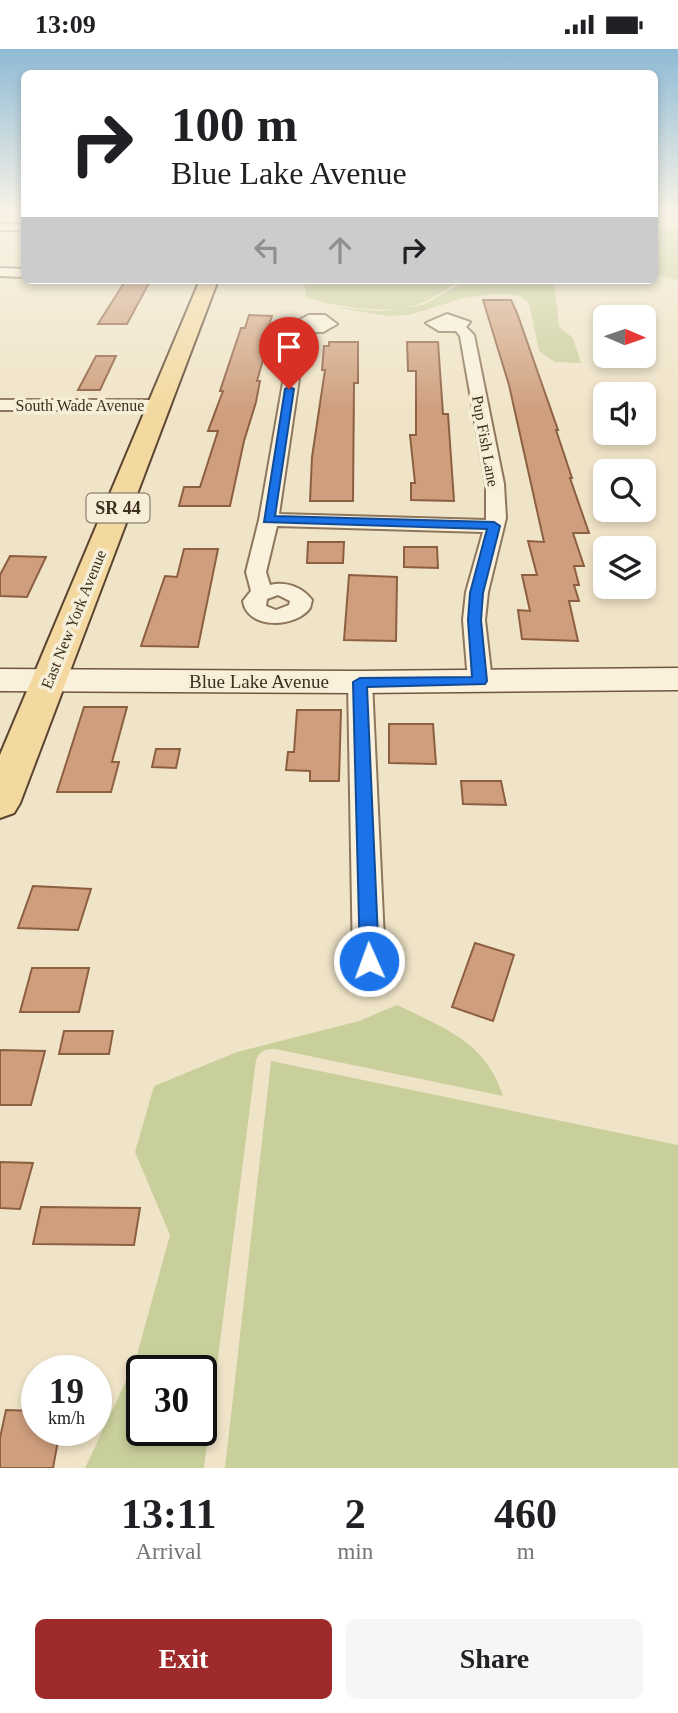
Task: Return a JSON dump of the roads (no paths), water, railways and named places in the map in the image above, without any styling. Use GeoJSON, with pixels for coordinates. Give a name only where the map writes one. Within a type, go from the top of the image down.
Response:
{"type":"FeatureCollection","features":[{"type":"Feature","properties":{"kind":"main road","name":"East New York Avenue"},"geometry":{"type":"LineString","coordinates":[[0,803],[207,284]]}},
{"type":"Feature","properties":{"kind":"main road","name":"Blue Lake Avenue"},"geometry":{"type":"LineString","coordinates":[[0,680],[360,682],[678,679]]}},
{"type":"Feature","properties":{"kind":"street","name":"Pup Fish Lane"},"geometry":{"type":"LineString","coordinates":[[459,327],[467,335],[495,484],[494,526],[477,593],[474,620],[480,681]]}},
{"type":"Feature","properties":{"kind":"street"},"geometry":{"type":"LineString","coordinates":[[262,593],[257,572],[269,520],[298,337],[307,328]]}},
{"type":"Feature","properties":{"kind":"street","name":"South Wade Avenue"},"geometry":{"type":"LineString","coordinates":[[0,405],[159,405]]}},
{"type":"Feature","properties":{"kind":"street"},"geometry":{"type":"LineString","coordinates":[[269,520],[494,526]]}},
{"type":"Feature","properties":{"kind":"street"},"geometry":{"type":"LineString","coordinates":[[360,682],[369,961]]}}]}
